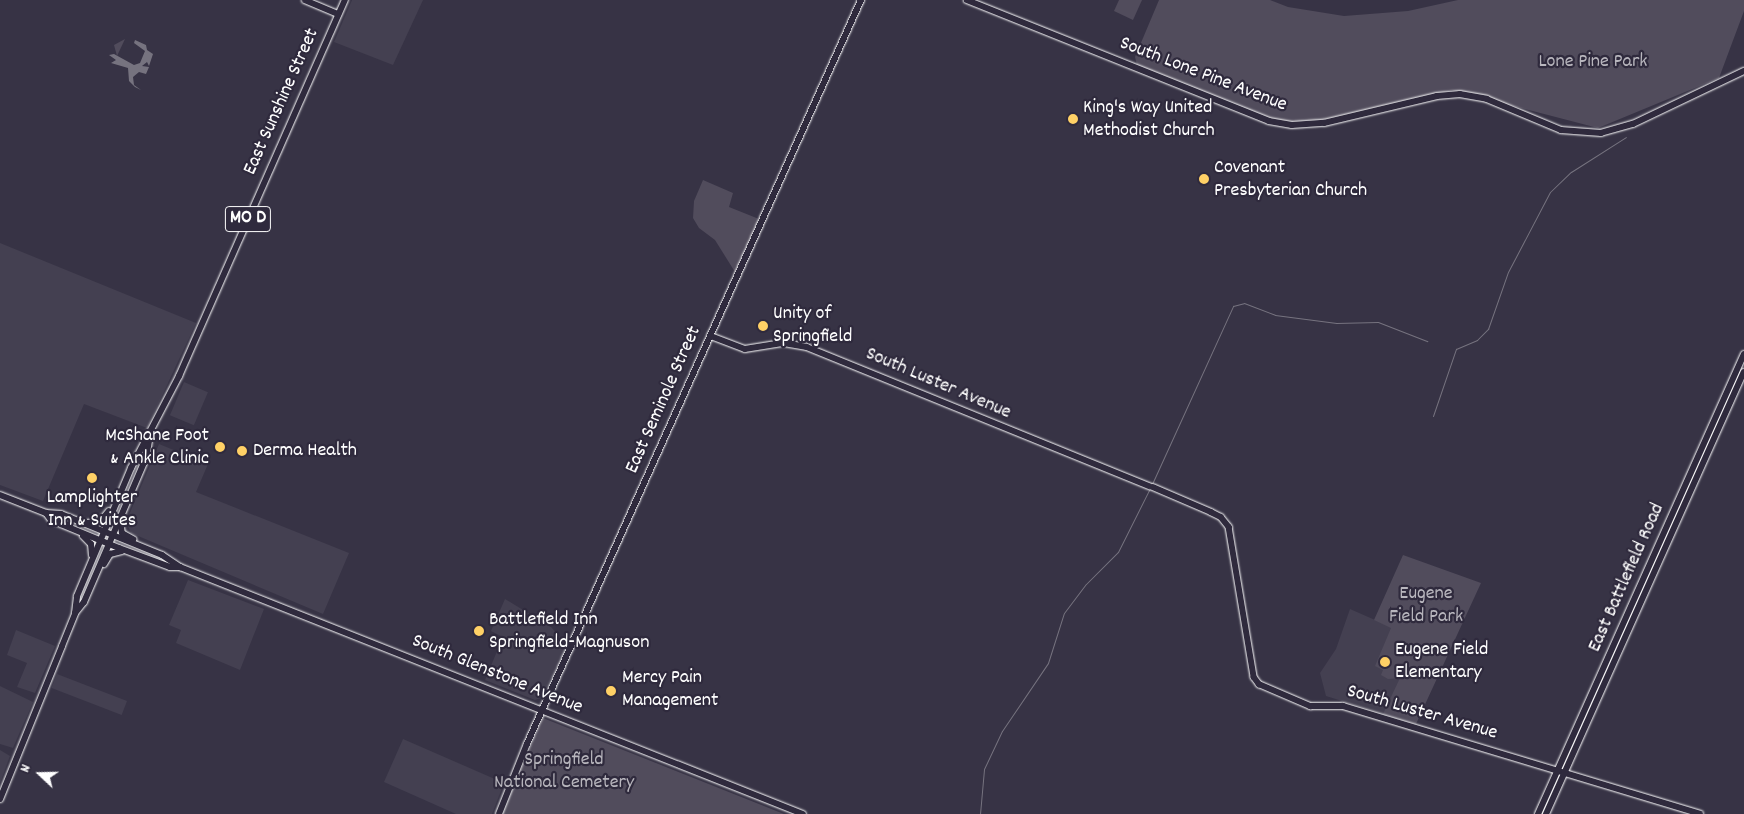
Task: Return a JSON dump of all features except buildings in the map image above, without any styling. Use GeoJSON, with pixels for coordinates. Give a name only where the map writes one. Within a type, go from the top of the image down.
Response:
{"type":"FeatureCollection","features":[{"type":"Feature","properties":{"kind":"main road","name":"East Sunshine Street"},"geometry":{"type":"LineString","coordinates":[[75,613],[75,602],[131,468],[150,436],[344,0]]}},
{"type":"Feature","properties":{"kind":"main road","name":"East Battlefield Road"},"geometry":{"type":"LineString","coordinates":[[1546,814],[1561,772],[1744,354]]}},
{"type":"Feature","properties":{"kind":"main road","name":"East Battlefield Road"},"geometry":{"type":"LineString","coordinates":[[1538,814],[1561,772],[1744,372]]}},
{"type":"Feature","properties":{"kind":"main road","name":"East Sunshine Street"},"geometry":{"type":"LineString","coordinates":[[0,799],[75,613],[84,602],[151,445],[150,436]]}},
{"type":"Feature","properties":{"kind":"main road"},"geometry":{"type":"LineString","coordinates":[[80,522],[93,524],[104,520],[131,468]]}},
{"type":"Feature","properties":{"kind":"main road","name":"South Glenstone Avenue"},"geometry":{"type":"LineString","coordinates":[[0,495],[46,513],[61,514],[162,555],[180,567],[803,814]]}},
{"type":"Feature","properties":{"kind":"main road"},"geometry":{"type":"LineString","coordinates":[[122,512],[122,533],[162,555]]}},
{"type":"Feature","properties":{"kind":"main road","name":"South Glenstone Avenue"},"geometry":{"type":"LineString","coordinates":[[46,513],[56,522],[108,544],[170,567],[180,567]]}},
{"type":"Feature","properties":{"kind":"main road"},"geometry":{"type":"LineString","coordinates":[[56,522],[88,539],[92,560]]}},
{"type":"Feature","properties":{"kind":"main road"},"geometry":{"type":"LineString","coordinates":[[84,602],[107,556],[117,550],[129,552]]}},
{"type":"Feature","properties":{"kind":"street"},"geometry":{"type":"LineString","coordinates":[[305,0],[338,14]]}},
{"type":"Feature","properties":{"kind":"street","name":"East Seminole Street"},"geometry":{"type":"LineString","coordinates":[[499,814],[542,711],[861,0]]}},
{"type":"Feature","properties":{"kind":"street","name":"South Lone Pine Avenue"},"geometry":{"type":"LineString","coordinates":[[967,0],[1269,120],[1292,126],[1324,123],[1437,96],[1460,94],[1487,99],[1562,130],[1601,133],[1633,124],[1744,71]]}},
{"type":"Feature","properties":{"kind":"street","name":"South Luster Avenue"},"geometry":{"type":"LineString","coordinates":[[711,336],[745,349],[784,343],[807,347],[1221,517],[1229,527],[1254,677],[1259,684],[1310,706],[1343,706],[1700,814]]}},
{"type":"Feature","properties":{"kind":"shaded area"},"geometry":{"type":"Polygon","coordinates":[[[352,0],[423,0],[393,65],[334,42],[352,0]]]}},
{"type":"Feature","properties":{"kind":"shaded area"},"geometry":{"type":"Polygon","coordinates":[[[135,40],[146,45],[147,50],[153,54],[149,66],[147,62],[142,66],[149,67],[146,74],[139,72],[133,77],[134,85],[141,90],[135,87],[129,81],[128,68],[111,63],[116,60],[109,55],[114,54],[134,65],[140,63],[145,51],[134,43],[135,40]]]}},
{"type":"Feature","properties":{"kind":"shaded area"},"geometry":{"type":"Polygon","coordinates":[[[0,243],[196,323],[147,428],[84,404],[43,501],[0,485],[0,243]]]}},
{"type":"Feature","properties":{"kind":"shaded area"},"geometry":{"type":"Polygon","coordinates":[[[184,382],[208,392],[194,425],[170,415],[184,382]]]}},
{"type":"Feature","properties":{"kind":"shaded area"},"geometry":{"type":"Polygon","coordinates":[[[159,444],[208,464],[196,492],[349,553],[323,614],[131,533],[126,522],[159,444]]]}},
{"type":"Feature","properties":{"kind":"shaded area"},"geometry":{"type":"Polygon","coordinates":[[[188,580],[264,609],[240,670],[176,643],[181,630],[169,625],[188,580]]]}},
{"type":"Feature","properties":{"kind":"shaded area"},"geometry":{"type":"Polygon","coordinates":[[[505,599],[551,627],[568,646],[541,698],[535,700],[485,680],[503,637],[491,631],[505,599]]]}},
{"type":"Feature","properties":{"kind":"shaded area","name":"Eugene Field Elementary"},"geometry":{"type":"Polygon","coordinates":[[[1350,609],[1391,627],[1416,724],[1326,696],[1320,673],[1336,649],[1350,609]]]}},
{"type":"Feature","properties":{"kind":"shaded area"},"geometry":{"type":"Polygon","coordinates":[[[16,630],[55,646],[35,693],[17,687],[27,663],[7,655],[16,630]]]}},
{"type":"Feature","properties":{"kind":"shaded area"},"geometry":{"type":"Polygon","coordinates":[[[57,674],[127,701],[122,715],[52,688],[57,674]]]}},
{"type":"Feature","properties":{"kind":"shaded area"},"geometry":{"type":"Polygon","coordinates":[[[0,686],[33,702],[13,748],[0,744],[0,686]]]}},
{"type":"Feature","properties":{"kind":"shaded area"},"geometry":{"type":"Polygon","coordinates":[[[403,739],[504,783],[492,814],[456,814],[384,782],[403,739]]]}},
{"type":"Feature","properties":{"kind":"shaded area"},"geometry":{"type":"Polygon","coordinates":[[[0,750],[10,756],[0,783],[0,750]]]}},
{"type":"Feature","properties":{"kind":"green space"},"geometry":{"type":"Polygon","coordinates":[[[1119,0],[1142,0],[1133,20],[1114,11],[1119,0]]]}},
{"type":"Feature","properties":{"kind":"green space","name":"Lone Pine Park"},"geometry":{"type":"Polygon","coordinates":[[[1159,0],[1270,0],[1288,7],[1344,16],[1408,11],[1458,0],[1744,0],[1744,11],[1719,78],[1598,128],[1452,90],[1326,121],[1292,123],[1263,116],[1137,65],[1135,57],[1159,0]]]}},
{"type":"Feature","properties":{"kind":"green space"},"geometry":{"type":"Polygon","coordinates":[[[125,39],[117,56],[114,45],[125,39]]]}},
{"type":"Feature","properties":{"kind":"green space"},"geometry":{"type":"Polygon","coordinates":[[[703,180],[733,193],[729,207],[759,219],[735,272],[715,240],[699,228],[693,218],[694,201],[703,180]]]}},
{"type":"Feature","properties":{"kind":"green space","name":"Eugene Field Park"},"geometry":{"type":"Polygon","coordinates":[[[1403,555],[1481,583],[1416,724],[1383,714],[1400,678],[1388,679],[1381,675],[1383,670],[1375,666],[1391,628],[1374,620],[1403,555]]]}},
{"type":"Feature","properties":{"kind":"green space","name":"Springfield National Cemetery"},"geometry":{"type":"Polygon","coordinates":[[[543,718],[784,814],[502,814],[543,718]]]}},
{"type":"Feature","properties":{"kind":"waterway"},"geometry":{"type":"LineString","coordinates":[[1433,416],[1456,349],[1477,340],[1488,329],[1508,272],[1550,192],[1571,172],[1626,137]]}},
{"type":"Feature","properties":{"kind":"waterway"},"geometry":{"type":"LineString","coordinates":[[1152,484],[1233,306],[1244,303],[1275,315],[1336,323],[1378,322],[1427,341]]}},
{"type":"Feature","properties":{"kind":"waterway"},"geometry":{"type":"LineString","coordinates":[[980,814],[984,769],[1002,731],[1048,663],[1064,613],[1086,584],[1118,552],[1150,488]]}},
{"type":"Feature","properties":{"kind":"place","name":"King's Way United Methodist Church"},"geometry":{"type":"Point","coordinates":[1073,119]}},
{"type":"Feature","properties":{"kind":"place","name":"Covenant Presbyterian Church"},"geometry":{"type":"Point","coordinates":[1204,179]}},
{"type":"Feature","properties":{"kind":"place","name":"Unity of Springfield"},"geometry":{"type":"Point","coordinates":[763,326]}},
{"type":"Feature","properties":{"kind":"place","name":"McShane Foot & Ankle Clinic"},"geometry":{"type":"Point","coordinates":[220,447]}},
{"type":"Feature","properties":{"kind":"place","name":"Derma Health"},"geometry":{"type":"Point","coordinates":[242,451]}},
{"type":"Feature","properties":{"kind":"place","name":"Lamplighter Inn & Suites"},"geometry":{"type":"Point","coordinates":[92,478]}},
{"type":"Feature","properties":{"kind":"place","name":"Battlefield Inn Springfield-Magnuson"},"geometry":{"type":"Point","coordinates":[479,631]}},
{"type":"Feature","properties":{"kind":"place","name":"Eugene Field Elementary"},"geometry":{"type":"Point","coordinates":[1385,662]}},
{"type":"Feature","properties":{"kind":"place","name":"Mercy Pain Management"},"geometry":{"type":"Point","coordinates":[611,691]}}]}
